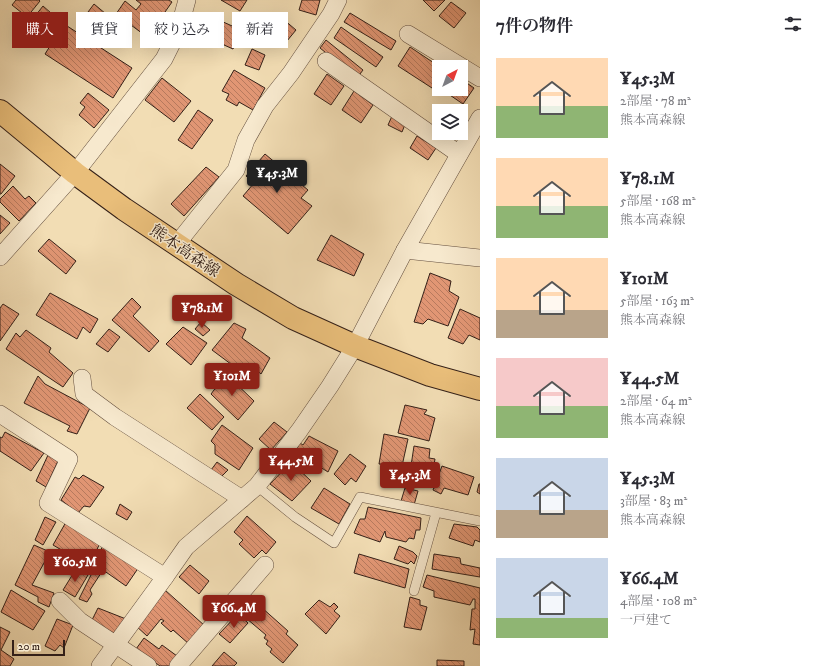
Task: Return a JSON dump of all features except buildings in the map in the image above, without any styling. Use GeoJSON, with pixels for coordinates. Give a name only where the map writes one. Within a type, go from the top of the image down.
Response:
{"type":"FeatureCollection","features":[{"type":"Feature","properties":{"kind":"main road","name":"熊本高森線"},"geometry":{"type":"LineString","coordinates":[[0,111],[75,173],[124,210],[236,284],[293,318],[355,346],[430,374],[480,389]]}},
{"type":"Feature","properties":{"kind":"street"},"geometry":{"type":"LineString","coordinates":[[0,257],[75,173],[164,59],[179,29],[188,0]]}},
{"type":"Feature","properties":{"kind":"street"},"geometry":{"type":"LineString","coordinates":[[176,245],[236,170],[246,140],[265,106],[291,73],[331,14],[338,0]]}},
{"type":"Feature","properties":{"kind":"street"},"geometry":{"type":"LineString","coordinates":[[408,34],[480,78]]}},
{"type":"Feature","properties":{"kind":"street"},"geometry":{"type":"LineString","coordinates":[[326,61],[459,154]]}},
{"type":"Feature","properties":{"kind":"street"},"geometry":{"type":"LineString","coordinates":[[100,666],[186,547],[257,486],[299,431],[355,346],[405,250],[480,118]]}},
{"type":"Feature","properties":{"kind":"street"},"geometry":{"type":"LineString","coordinates":[[405,250],[480,258]]}},
{"type":"Feature","properties":{"kind":"street"},"geometry":{"type":"LineString","coordinates":[[82,378],[84,394],[115,417],[242,499]]}},
{"type":"Feature","properties":{"kind":"street"},"geometry":{"type":"LineString","coordinates":[[0,414],[69,460],[48,503],[136,557],[165,577]]}},
{"type":"Feature","properties":{"kind":"street"},"geometry":{"type":"LineString","coordinates":[[178,666],[265,565]]}},
{"type":"Feature","properties":{"kind":"street"},"geometry":{"type":"LineString","coordinates":[[60,601],[80,621],[148,666]]}},
{"type":"Feature","properties":{"kind":"lane"},"geometry":{"type":"LineString","coordinates":[[257,486],[295,517],[334,543],[360,497],[480,521]]}},
{"type":"Feature","properties":{"kind":"lane"},"geometry":{"type":"LineString","coordinates":[[414,591],[436,513]]}}]}
